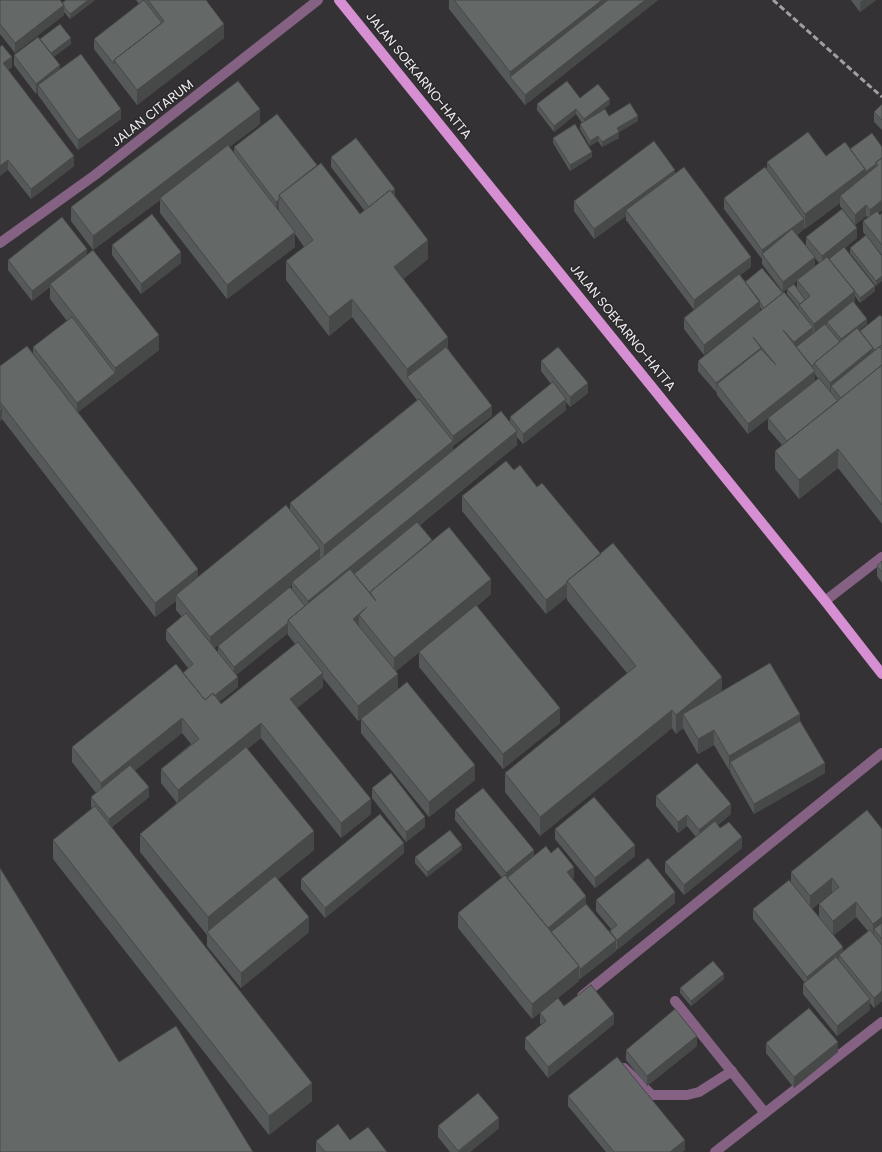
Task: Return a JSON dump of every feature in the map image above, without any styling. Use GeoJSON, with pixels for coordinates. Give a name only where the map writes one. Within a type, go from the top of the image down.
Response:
{"type":"FeatureCollection","features":[{"type":"Feature","properties":{"kind":"main road","name":"JALAN SOEKARNO-HATTA"},"geometry":{"type":"LineString","coordinates":[[339,0],[825,601],[882,674]]}},
{"type":"Feature","properties":{"kind":"street","name":"JALAN CITARUM"},"geometry":{"type":"LineString","coordinates":[[0,243],[95,175],[318,0]]}},
{"type":"Feature","properties":{"kind":"street"},"geometry":{"type":"LineString","coordinates":[[825,601],[882,557]]}},
{"type":"Feature","properties":{"kind":"street"},"geometry":{"type":"LineString","coordinates":[[575,1001],[882,753]]}},
{"type":"Feature","properties":{"kind":"street"},"geometry":{"type":"LineString","coordinates":[[675,1001],[765,1113]]}},
{"type":"Feature","properties":{"kind":"street"},"geometry":{"type":"LineString","coordinates":[[715,1152],[882,1022]]}},
{"type":"Feature","properties":{"kind":"street"},"geometry":{"type":"LineString","coordinates":[[624,1068],[652,1095],[687,1094],[699,1092],[732,1071]]}},
{"type":"Feature","properties":{"kind":"building"},"geometry":{"type":"Polygon","coordinates":[[[0,0],[60,0],[64,5],[15,43],[0,24],[0,0]]]}},
{"type":"Feature","properties":{"kind":"building"},"geometry":{"type":"Polygon","coordinates":[[[66,0],[88,0],[70,14],[62,3],[66,0]]]}},
{"type":"Feature","properties":{"kind":"building"},"geometry":{"type":"Polygon","coordinates":[[[144,0],[162,23],[114,60],[114,64],[94,39],[144,0]]]}},
{"type":"Feature","properties":{"kind":"building"},"geometry":{"type":"Polygon","coordinates":[[[148,0],[206,0],[224,24],[137,90],[114,60],[164,21],[148,0]]]}},
{"type":"Feature","properties":{"kind":"building"},"geometry":{"type":"Polygon","coordinates":[[[454,0],[602,0],[510,72],[454,0]]]}},
{"type":"Feature","properties":{"kind":"building"},"geometry":{"type":"Polygon","coordinates":[[[608,0],[645,0],[525,95],[510,77],[608,0]]]}},
{"type":"Feature","properties":{"kind":"building"},"geometry":{"type":"Polygon","coordinates":[[[60,24],[71,38],[51,53],[40,39],[60,24]]]}},
{"type":"Feature","properties":{"kind":"building"},"geometry":{"type":"Polygon","coordinates":[[[38,37],[60,65],[36,84],[14,55],[38,37]]]}},
{"type":"Feature","properties":{"kind":"building"},"geometry":{"type":"Polygon","coordinates":[[[2,45],[12,57],[3,63],[74,156],[31,189],[8,160],[0,166],[0,47],[2,45]]]}},
{"type":"Feature","properties":{"kind":"building"},"geometry":{"type":"Polygon","coordinates":[[[81,54],[121,109],[78,140],[38,85],[81,54]]]}},
{"type":"Feature","properties":{"kind":"building"},"geometry":{"type":"Polygon","coordinates":[[[238,81],[260,109],[93,236],[71,207],[238,81]]]}},
{"type":"Feature","properties":{"kind":"building"},"geometry":{"type":"Polygon","coordinates":[[[567,81],[580,98],[598,84],[610,99],[584,119],[576,109],[554,126],[537,104],[567,81]]]}},
{"type":"Feature","properties":{"kind":"building"},"geometry":{"type":"Polygon","coordinates":[[[630,103],[638,116],[617,128],[619,132],[602,142],[598,136],[590,141],[580,124],[605,109],[609,116],[630,103]]]}},
{"type":"Feature","properties":{"kind":"building"},"geometry":{"type":"Polygon","coordinates":[[[882,104],[882,120],[874,112],[882,104]]]}},
{"type":"Feature","properties":{"kind":"building"},"geometry":{"type":"Polygon","coordinates":[[[277,114],[317,165],[279,195],[279,200],[276,202],[234,147],[277,114]]]}},
{"type":"Feature","properties":{"kind":"building"},"geometry":{"type":"Polygon","coordinates":[[[575,124],[592,152],[570,165],[553,138],[575,124]]]}},
{"type":"Feature","properties":{"kind":"building"},"geometry":{"type":"Polygon","coordinates":[[[808,132],[826,156],[845,142],[865,169],[805,214],[767,162],[808,132]]]}},
{"type":"Feature","properties":{"kind":"building"},"geometry":{"type":"Polygon","coordinates":[[[872,133],[882,147],[882,158],[865,172],[865,169],[850,149],[872,133]]]}},
{"type":"Feature","properties":{"kind":"building"},"geometry":{"type":"Polygon","coordinates":[[[356,138],[395,189],[391,192],[390,190],[369,207],[331,157],[356,138]]]}},
{"type":"Feature","properties":{"kind":"building"},"geometry":{"type":"Polygon","coordinates":[[[654,141],[675,170],[594,229],[574,201],[654,141]]]}},
{"type":"Feature","properties":{"kind":"building"},"geometry":{"type":"Polygon","coordinates":[[[228,145],[295,232],[227,285],[160,198],[228,145]]]}},
{"type":"Feature","properties":{"kind":"building"},"geometry":{"type":"Polygon","coordinates":[[[882,158],[882,200],[870,210],[866,205],[855,215],[840,196],[878,165],[876,162],[882,158]]]}},
{"type":"Feature","properties":{"kind":"building"},"geometry":{"type":"Polygon","coordinates":[[[321,163],[360,214],[390,190],[428,240],[394,267],[448,337],[407,369],[352,299],[329,317],[286,261],[313,240],[279,195],[321,163]]]}},
{"type":"Feature","properties":{"kind":"building"},"geometry":{"type":"Polygon","coordinates":[[[684,167],[751,257],[694,300],[626,210],[684,167]]]}},
{"type":"Feature","properties":{"kind":"building"},"geometry":{"type":"Polygon","coordinates":[[[765,167],[804,219],[762,250],[724,198],[765,167]]]}},
{"type":"Feature","properties":{"kind":"building"},"geometry":{"type":"Polygon","coordinates":[[[842,209],[857,228],[822,256],[806,237],[842,209]]]}},
{"type":"Feature","properties":{"kind":"building"},"geometry":{"type":"Polygon","coordinates":[[[877,211],[880,215],[882,213],[882,245],[863,221],[877,211]]]}},
{"type":"Feature","properties":{"kind":"building"},"geometry":{"type":"Polygon","coordinates":[[[152,214],[181,252],[141,284],[112,245],[152,214]]]}},
{"type":"Feature","properties":{"kind":"building"},"geometry":{"type":"Polygon","coordinates":[[[62,217],[87,249],[32,291],[8,260],[62,217]]]}},
{"type":"Feature","properties":{"kind":"building"},"geometry":{"type":"Polygon","coordinates":[[[792,229],[815,257],[783,282],[762,254],[792,229]]]}},
{"type":"Feature","properties":{"kind":"building"},"geometry":{"type":"Polygon","coordinates":[[[866,235],[882,256],[882,276],[876,281],[850,248],[866,235]]]}},
{"type":"Feature","properties":{"kind":"building"},"geometry":{"type":"Polygon","coordinates":[[[844,247],[875,286],[860,298],[829,259],[844,247]]]}},
{"type":"Feature","properties":{"kind":"building"},"geometry":{"type":"Polygon","coordinates":[[[93,250],[159,335],[115,368],[50,284],[93,250]]]}},
{"type":"Feature","properties":{"kind":"building"},"geometry":{"type":"Polygon","coordinates":[[[827,257],[855,291],[814,324],[799,305],[810,296],[797,280],[827,257]]]}},
{"type":"Feature","properties":{"kind":"building"},"geometry":{"type":"Polygon","coordinates":[[[762,268],[783,293],[764,308],[745,282],[762,268]]]}},
{"type":"Feature","properties":{"kind":"building"},"geometry":{"type":"Polygon","coordinates":[[[739,274],[760,301],[704,345],[684,318],[739,274]]]}},
{"type":"Feature","properties":{"kind":"building"},"geometry":{"type":"Polygon","coordinates":[[[794,284],[805,300],[800,304],[787,289],[794,284]]]}},
{"type":"Feature","properties":{"kind":"building"},"geometry":{"type":"Polygon","coordinates":[[[784,292],[813,327],[794,342],[783,330],[815,371],[748,424],[717,384],[761,349],[776,365],[753,337],[761,348],[716,383],[698,361],[784,292]]]}},
{"type":"Feature","properties":{"kind":"building"},"geometry":{"type":"Polygon","coordinates":[[[853,301],[867,319],[841,339],[827,322],[853,301]]]}},
{"type":"Feature","properties":{"kind":"building"},"geometry":{"type":"Polygon","coordinates":[[[880,315],[882,317],[882,345],[875,350],[860,331],[880,315]]]}},
{"type":"Feature","properties":{"kind":"building"},"geometry":{"type":"Polygon","coordinates":[[[72,317],[115,373],[77,403],[33,347],[72,317]]]}},
{"type":"Feature","properties":{"kind":"building"},"geometry":{"type":"Polygon","coordinates":[[[825,324],[840,342],[812,366],[796,347],[825,324]]]}},
{"type":"Feature","properties":{"kind":"building"},"geometry":{"type":"Polygon","coordinates":[[[857,328],[873,348],[830,383],[814,363],[857,328]]]}},
{"type":"Feature","properties":{"kind":"building"},"geometry":{"type":"Polygon","coordinates":[[[27,346],[198,569],[155,603],[0,402],[0,366],[27,346]]]}},
{"type":"Feature","properties":{"kind":"building"},"geometry":{"type":"Polygon","coordinates":[[[446,347],[492,406],[453,436],[407,377],[446,347]]]}},
{"type":"Feature","properties":{"kind":"building"},"geometry":{"type":"Polygon","coordinates":[[[558,347],[588,383],[570,397],[541,361],[558,347]]]}},
{"type":"Feature","properties":{"kind":"building"},"geometry":{"type":"Polygon","coordinates":[[[879,347],[882,350],[882,365],[841,398],[831,386],[879,347]]]}},
{"type":"Feature","properties":{"kind":"building"},"geometry":{"type":"Polygon","coordinates":[[[882,365],[882,505],[838,449],[799,480],[775,451],[882,365]]]}},
{"type":"Feature","properties":{"kind":"building"},"geometry":{"type":"Polygon","coordinates":[[[819,378],[838,401],[787,441],[768,418],[819,378]]]}},
{"type":"Feature","properties":{"kind":"building"},"geometry":{"type":"Polygon","coordinates":[[[553,382],[566,399],[523,434],[510,417],[553,382]]]}},
{"type":"Feature","properties":{"kind":"building"},"geometry":{"type":"Polygon","coordinates":[[[419,399],[453,441],[324,545],[290,503],[419,399]]]}},
{"type":"Feature","properties":{"kind":"building"},"geometry":{"type":"Polygon","coordinates":[[[501,411],[517,431],[308,601],[292,582],[501,411]]]}},
{"type":"Feature","properties":{"kind":"building"},"geometry":{"type":"Polygon","coordinates":[[[506,461],[514,470],[520,465],[537,487],[542,483],[601,554],[546,600],[462,496],[506,461]]]}},
{"type":"Feature","properties":{"kind":"building"},"geometry":{"type":"Polygon","coordinates":[[[286,505],[320,548],[210,637],[176,595],[286,505]]]}},
{"type":"Feature","properties":{"kind":"building"},"geometry":{"type":"Polygon","coordinates":[[[417,522],[432,540],[370,593],[354,574],[417,522]]]}},
{"type":"Feature","properties":{"kind":"building"},"geometry":{"type":"Polygon","coordinates":[[[449,527],[491,579],[394,658],[359,615],[367,607],[353,619],[398,674],[358,706],[288,620],[350,569],[376,601],[370,592],[449,527]]]}},
{"type":"Feature","properties":{"kind":"building"},"geometry":{"type":"Polygon","coordinates":[[[613,543],[722,677],[676,715],[672,710],[540,817],[505,773],[636,666],[567,581],[613,543]]]}},
{"type":"Feature","properties":{"kind":"building"},"geometry":{"type":"Polygon","coordinates":[[[882,561],[882,572],[877,566],[882,561]]]}},
{"type":"Feature","properties":{"kind":"building"},"geometry":{"type":"Polygon","coordinates":[[[290,587],[305,606],[288,620],[288,623],[234,667],[218,646],[290,587]]]}},
{"type":"Feature","properties":{"kind":"building"},"geometry":{"type":"Polygon","coordinates":[[[476,605],[560,708],[503,754],[419,652],[476,605]]]}},
{"type":"Feature","properties":{"kind":"building"},"geometry":{"type":"Polygon","coordinates":[[[186,613],[238,677],[214,696],[213,693],[205,700],[183,673],[193,664],[166,630],[186,613]]]}},
{"type":"Feature","properties":{"kind":"building"},"geometry":{"type":"Polygon","coordinates":[[[298,642],[323,673],[290,699],[371,799],[341,823],[261,723],[178,790],[161,769],[199,739],[182,718],[101,783],[72,747],[176,664],[205,700],[213,693],[221,704],[298,642]]]}},
{"type":"Feature","properties":{"kind":"building"},"geometry":{"type":"Polygon","coordinates":[[[770,663],[800,714],[729,756],[714,730],[698,739],[683,714],[770,663]]]}},
{"type":"Feature","properties":{"kind":"building"},"geometry":{"type":"Polygon","coordinates":[[[407,682],[475,765],[429,802],[361,719],[407,682]]]}},
{"type":"Feature","properties":{"kind":"building"},"geometry":{"type":"Polygon","coordinates":[[[800,721],[825,763],[754,804],[730,762],[800,721]]]}},
{"type":"Feature","properties":{"kind":"building"},"geometry":{"type":"Polygon","coordinates":[[[246,747],[314,831],[208,917],[140,834],[246,747]]]}},
{"type":"Feature","properties":{"kind":"building"},"geometry":{"type":"Polygon","coordinates":[[[697,763],[731,804],[699,830],[687,815],[678,822],[656,796],[697,763]]]}},
{"type":"Feature","properties":{"kind":"building"},"geometry":{"type":"Polygon","coordinates":[[[130,765],[149,787],[109,819],[91,797],[130,765]]]}},
{"type":"Feature","properties":{"kind":"building"},"geometry":{"type":"Polygon","coordinates":[[[391,773],[425,817],[406,832],[372,788],[391,773]]]}},
{"type":"Feature","properties":{"kind":"building"},"geometry":{"type":"Polygon","coordinates":[[[483,788],[534,850],[506,873],[455,810],[483,788]]]}},
{"type":"Feature","properties":{"kind":"building"},"geometry":{"type":"Polygon","coordinates":[[[594,797],[635,845],[595,878],[555,829],[594,797]]]}},
{"type":"Feature","properties":{"kind":"building"},"geometry":{"type":"Polygon","coordinates":[[[95,806],[312,1083],[269,1116],[53,840],[95,806]]]}},
{"type":"Feature","properties":{"kind":"building"},"geometry":{"type":"Polygon","coordinates":[[[867,810],[882,829],[882,917],[873,924],[856,902],[833,921],[819,904],[839,887],[832,878],[810,896],[791,872],[867,810]]]}},
{"type":"Feature","properties":{"kind":"building"},"geometry":{"type":"Polygon","coordinates":[[[380,814],[404,843],[325,908],[301,879],[380,814]]]}},
{"type":"Feature","properties":{"kind":"building"},"geometry":{"type":"Polygon","coordinates":[[[715,821],[720,828],[729,822],[742,837],[684,885],[665,862],[715,821]]]}},
{"type":"Feature","properties":{"kind":"building"},"geometry":{"type":"Polygon","coordinates":[[[450,830],[462,845],[427,872],[415,857],[450,830]]]}},
{"type":"Feature","properties":{"kind":"building"},"geometry":{"type":"Polygon","coordinates":[[[546,846],[551,853],[558,847],[574,867],[567,872],[586,896],[548,928],[507,878],[546,846]]]}},
{"type":"Feature","properties":{"kind":"building"},"geometry":{"type":"Polygon","coordinates":[[[648,858],[675,892],[617,940],[610,931],[617,925],[596,900],[648,858]]]}},
{"type":"Feature","properties":{"kind":"building"},"geometry":{"type":"Polygon","coordinates":[[[0,868],[119,1062],[176,1026],[253,1152],[0,1152],[0,868]]]}},
{"type":"Feature","properties":{"kind":"building"},"geometry":{"type":"Polygon","coordinates":[[[505,875],[579,966],[532,1004],[458,913],[505,875]]]}},
{"type":"Feature","properties":{"kind":"building"},"geometry":{"type":"Polygon","coordinates":[[[275,876],[309,917],[241,973],[207,932],[275,876]]]}},
{"type":"Feature","properties":{"kind":"building"},"geometry":{"type":"Polygon","coordinates":[[[789,880],[843,947],[807,977],[753,909],[789,880]]]}},
{"type":"Feature","properties":{"kind":"building"},"geometry":{"type":"Polygon","coordinates":[[[586,904],[616,940],[580,969],[551,932],[586,904]]]}},
{"type":"Feature","properties":{"kind":"building"},"geometry":{"type":"Polygon","coordinates":[[[882,923],[882,939],[874,929],[882,923]]]}},
{"type":"Feature","properties":{"kind":"building"},"geometry":{"type":"Polygon","coordinates":[[[870,930],[882,945],[882,991],[874,998],[839,955],[870,930]]]}},
{"type":"Feature","properties":{"kind":"building"},"geometry":{"type":"Polygon","coordinates":[[[836,957],[870,999],[837,1026],[803,984],[836,957]]]}},
{"type":"Feature","properties":{"kind":"building"},"geometry":{"type":"Polygon","coordinates":[[[713,961],[724,974],[691,1001],[680,988],[713,961]]]}},
{"type":"Feature","properties":{"kind":"building"},"geometry":{"type":"Polygon","coordinates":[[[591,985],[614,1014],[548,1067],[525,1038],[546,1021],[540,1013],[558,998],[564,1006],[591,985]]]}},
{"type":"Feature","properties":{"kind":"building"},"geometry":{"type":"Polygon","coordinates":[[[809,1008],[838,1042],[794,1077],[766,1043],[809,1008]]]}},
{"type":"Feature","properties":{"kind":"building"},"geometry":{"type":"Polygon","coordinates":[[[675,1009],[697,1036],[647,1076],[626,1050],[675,1009]]]}},
{"type":"Feature","properties":{"kind":"building"},"geometry":{"type":"Polygon","coordinates":[[[617,1057],[685,1140],[670,1152],[614,1152],[568,1096],[617,1057]]]}},
{"type":"Feature","properties":{"kind":"building"},"geometry":{"type":"Polygon","coordinates":[[[478,1093],[499,1118],[458,1151],[438,1126],[478,1093]]]}},
{"type":"Feature","properties":{"kind":"building"},"geometry":{"type":"Polygon","coordinates":[[[338,1124],[350,1140],[368,1127],[387,1152],[325,1152],[316,1141],[338,1124]]]}},
{"type":"Feature","properties":{"kind":"railway"},"geometry":{"type":"LineString","coordinates":[[773,0],[882,97]]}}]}
